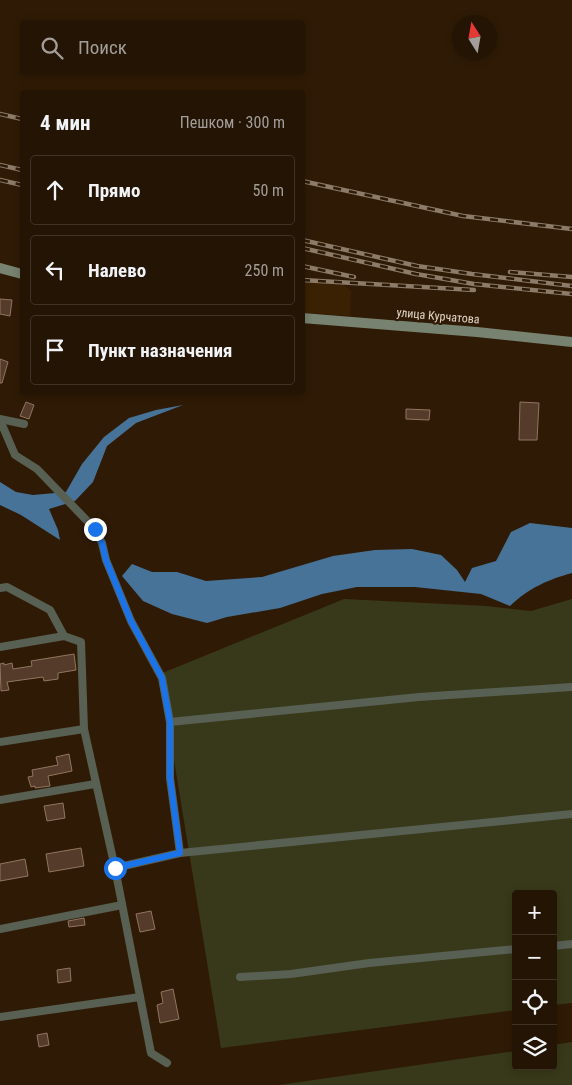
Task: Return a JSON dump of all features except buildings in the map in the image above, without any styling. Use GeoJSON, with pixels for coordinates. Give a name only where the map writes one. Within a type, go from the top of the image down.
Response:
{"type":"FeatureCollection","features":[{"type":"Feature","properties":{"kind":"street"},"geometry":{"type":"LineString","coordinates":[[0,268],[20,273]]}},
{"type":"Feature","properties":{"kind":"street","name":"улица Курчатова"},"geometry":{"type":"LineString","coordinates":[[305,318],[477,332],[572,342]]}},
{"type":"Feature","properties":{"kind":"street"},"geometry":{"type":"LineString","coordinates":[[0,419],[24,424]]}},
{"type":"Feature","properties":{"kind":"street"},"geometry":{"type":"LineString","coordinates":[[0,419],[15,455],[37,469],[95,529],[131,621],[162,678],[170,722],[170,778],[180,853]]}},
{"type":"Feature","properties":{"kind":"street"},"geometry":{"type":"LineString","coordinates":[[0,588],[7,587],[50,610],[64,636]]}},
{"type":"Feature","properties":{"kind":"street"},"geometry":{"type":"LineString","coordinates":[[0,647],[64,636],[81,642],[84,729],[95,784],[115,868],[151,1053],[167,1063]]}},
{"type":"Feature","properties":{"kind":"street"},"geometry":{"type":"LineString","coordinates":[[170,722],[419,697],[572,687]]}},
{"type":"Feature","properties":{"kind":"street"},"geometry":{"type":"LineString","coordinates":[[0,742],[84,729]]}},
{"type":"Feature","properties":{"kind":"street"},"geometry":{"type":"LineString","coordinates":[[0,800],[95,784]]}},
{"type":"Feature","properties":{"kind":"street"},"geometry":{"type":"LineString","coordinates":[[115,868],[180,853],[572,814]]}},
{"type":"Feature","properties":{"kind":"street"},"geometry":{"type":"LineString","coordinates":[[0,929],[122,905]]}},
{"type":"Feature","properties":{"kind":"street"},"geometry":{"type":"LineString","coordinates":[[557,946],[572,944]]}},
{"type":"Feature","properties":{"kind":"street"},"geometry":{"type":"LineString","coordinates":[[240,977],[291,974],[370,963],[512,949]]}},
{"type":"Feature","properties":{"kind":"street"},"geometry":{"type":"LineString","coordinates":[[0,1017],[140,997]]}},
{"type":"Feature","properties":{"kind":"shaded area"},"geometry":{"type":"Polygon","coordinates":[[[305,282],[343,284],[351,291],[350,316],[305,313],[305,282]]]}},
{"type":"Feature","properties":{"kind":"green space"},"geometry":{"type":"Polygon","coordinates":[[[344,599],[486,606],[531,611],[572,599],[572,1003],[557,1005],[557,890],[512,890],[512,1011],[221,1048],[160,674],[344,599]]]}},
{"type":"Feature","properties":{"kind":"green space"},"geometry":{"type":"Polygon","coordinates":[[[572,1042],[572,1085],[279,1085],[512,1052],[512,1070],[557,1070],[557,1044],[572,1042]]]}},
{"type":"Feature","properties":{"kind":"water"},"geometry":{"type":"Polygon","coordinates":[[[183,405],[136,423],[107,446],[93,482],[75,501],[49,509],[60,540],[21,515],[0,505],[0,482],[16,492],[33,495],[66,492],[82,464],[104,437],[129,418],[183,405]]]}},
{"type":"Feature","properties":{"kind":"water"},"geometry":{"type":"Polygon","coordinates":[[[530,523],[572,528],[572,573],[539,585],[524,594],[510,606],[481,594],[415,587],[357,587],[322,594],[280,608],[227,617],[207,623],[172,614],[143,601],[122,576],[132,564],[152,572],[177,572],[206,581],[262,577],[333,556],[375,550],[412,549],[441,555],[457,570],[465,582],[472,568],[496,561],[511,532],[530,523]]]}},
{"type":"Feature","properties":{"kind":"railway"},"geometry":{"type":"LineString","coordinates":[[0,114],[20,119]]}},
{"type":"Feature","properties":{"kind":"railway"},"geometry":{"type":"LineString","coordinates":[[0,165],[20,170]]}},
{"type":"Feature","properties":{"kind":"railway"},"geometry":{"type":"LineString","coordinates":[[0,180],[20,185]]}},
{"type":"Feature","properties":{"kind":"railway"},"geometry":{"type":"LineString","coordinates":[[305,182],[463,216],[572,229]]}},
{"type":"Feature","properties":{"kind":"railway"},"geometry":{"type":"LineString","coordinates":[[305,241],[417,266],[572,286]]}},
{"type":"Feature","properties":{"kind":"railway"},"geometry":{"type":"LineString","coordinates":[[305,249],[416,274],[474,284],[572,294]]}},
{"type":"Feature","properties":{"kind":"railway"},"geometry":{"type":"LineString","coordinates":[[305,267],[354,277]]}},
{"type":"Feature","properties":{"kind":"railway"},"geometry":{"type":"LineString","coordinates":[[510,272],[572,277]]}},
{"type":"Feature","properties":{"kind":"railway"},"geometry":{"type":"LineString","coordinates":[[305,280],[474,290]]}},
{"type":"Feature","properties":{"kind":"route"},"geometry":{"type":"LineString","coordinates":[[95,529],[131,621],[162,678],[170,722],[170,778],[180,853],[115,868]]}}]}
